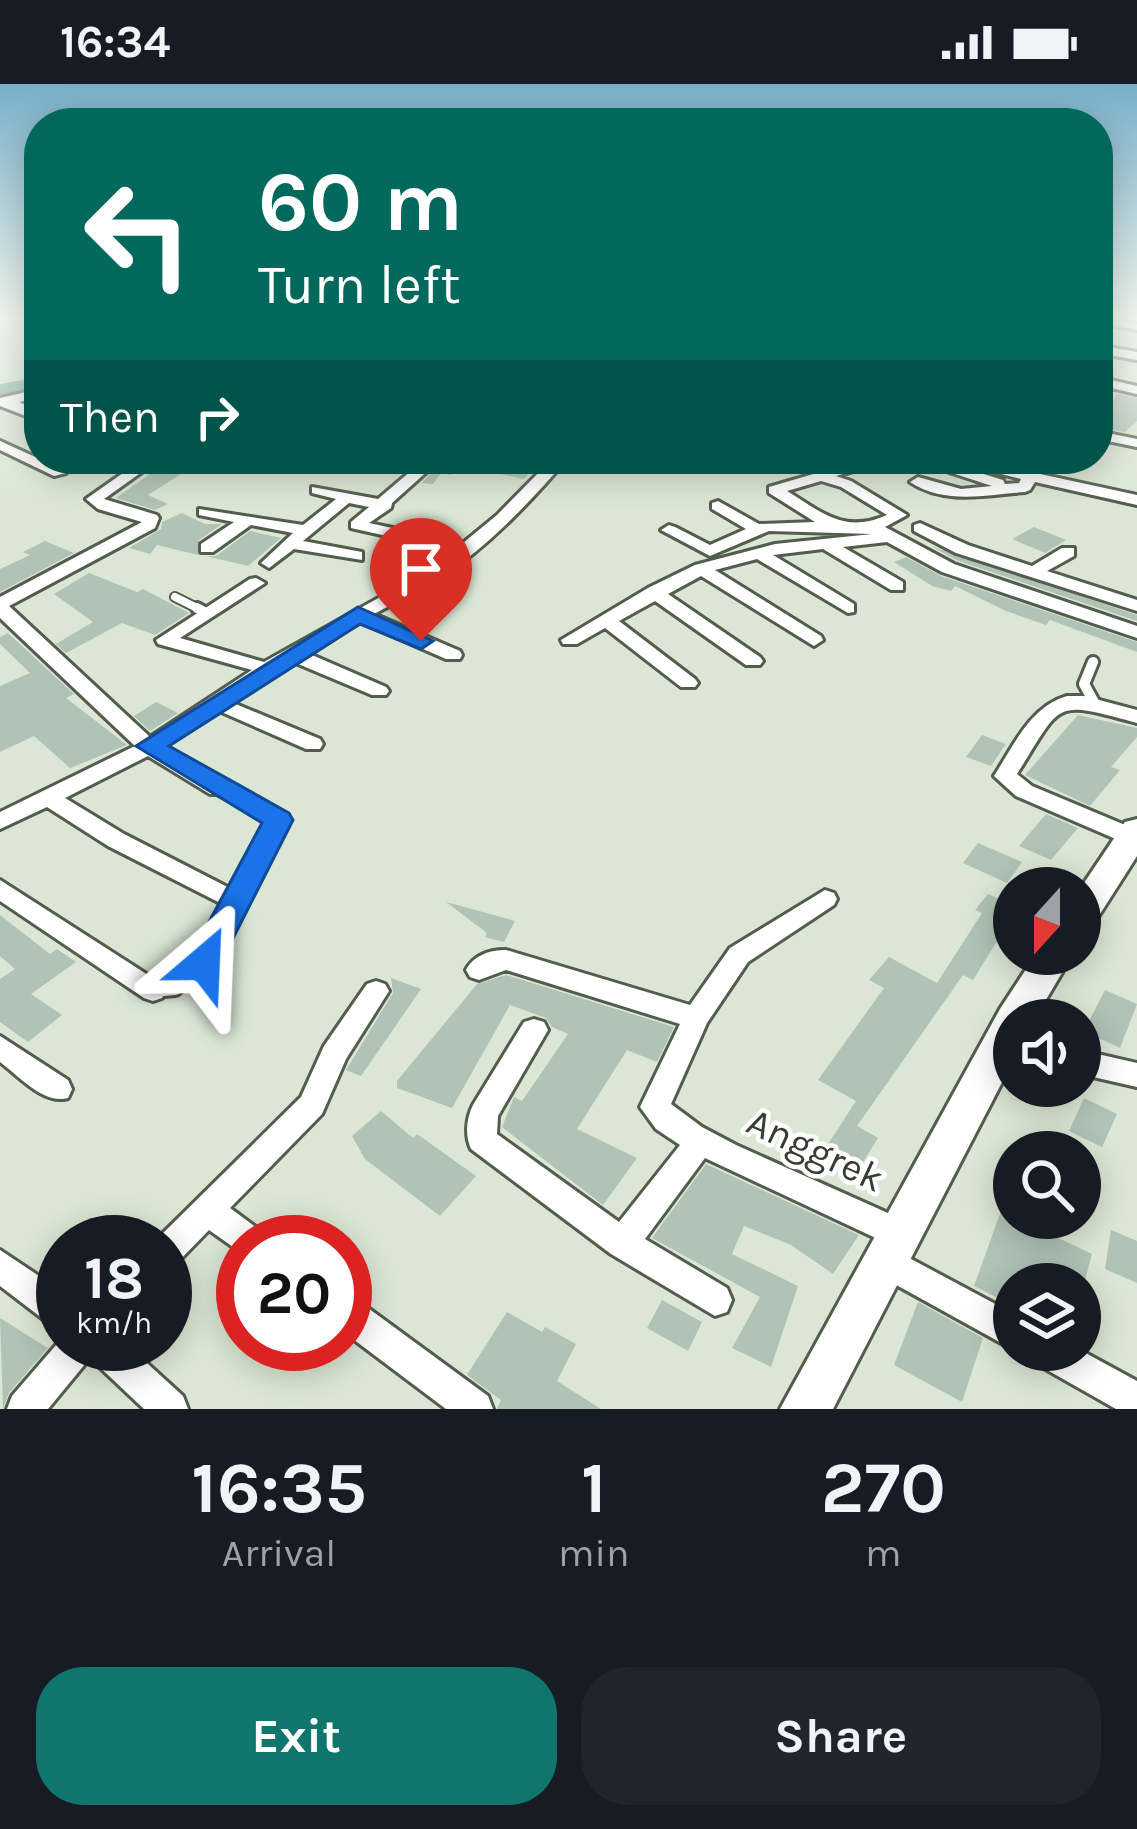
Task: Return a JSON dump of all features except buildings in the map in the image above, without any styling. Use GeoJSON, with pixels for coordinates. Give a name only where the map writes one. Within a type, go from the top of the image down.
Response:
{"type":"FeatureCollection","features":[{"type":"Feature","properties":{"kind":"main road"},"geometry":{"type":"LineString","coordinates":[[1101,885],[1135,834]]}},
{"type":"Feature","properties":{"kind":"main road"},"geometry":{"type":"LineString","coordinates":[[806,1409],[890,1246],[993,1065]]}},
{"type":"Feature","properties":{"kind":"street"},"geometry":{"type":"LineString","coordinates":[[131,474],[94,499],[151,518],[149,525],[0,606],[149,746],[218,788]]}},
{"type":"Feature","properties":{"kind":"street"},"geometry":{"type":"LineString","coordinates":[[418,474],[357,526],[467,550]]}},
{"type":"Feature","properties":{"kind":"street"},"geometry":{"type":"LineString","coordinates":[[1,818],[149,746],[290,653],[439,572],[545,474]]}},
{"type":"Feature","properties":{"kind":"street"},"geometry":{"type":"LineString","coordinates":[[829,523],[774,490],[832,474]]}},
{"type":"Feature","properties":{"kind":"street"},"geometry":{"type":"LineString","coordinates":[[968,474],[1003,487]]}},
{"type":"Feature","properties":{"kind":"street"},"geometry":{"type":"LineString","coordinates":[[1021,474],[1137,500]]}},
{"type":"Feature","properties":{"kind":"street"},"geometry":{"type":"LineString","coordinates":[[918,482],[958,497],[1025,487],[1030,476]]}},
{"type":"Feature","properties":{"kind":"street"},"geometry":{"type":"LineString","coordinates":[[570,640],[701,569],[759,553],[829,545],[879,531],[898,515],[846,484],[823,477]]}},
{"type":"Feature","properties":{"kind":"street"},"geometry":{"type":"LineString","coordinates":[[317,490],[385,505]]}},
{"type":"Feature","properties":{"kind":"street"},"geometry":{"type":"LineString","coordinates":[[269,563],[349,496]]}},
{"type":"Feature","properties":{"kind":"street"},"geometry":{"type":"LineString","coordinates":[[718,506],[755,528]]}},
{"type":"Feature","properties":{"kind":"street"},"geometry":{"type":"LineString","coordinates":[[205,512],[306,530]]}},
{"type":"Feature","properties":{"kind":"street"},"geometry":{"type":"LineString","coordinates":[[207,548],[248,520]]}},
{"type":"Feature","properties":{"kind":"street"},"geometry":{"type":"LineString","coordinates":[[669,530],[710,550],[755,528],[829,523],[879,531],[948,568],[1137,632]]}},
{"type":"Feature","properties":{"kind":"street"},"geometry":{"type":"LineString","coordinates":[[920,528],[962,549],[1137,606]]}},
{"type":"Feature","properties":{"kind":"street"},"geometry":{"type":"LineString","coordinates":[[292,544],[356,556]]}},
{"type":"Feature","properties":{"kind":"street"},"geometry":{"type":"LineString","coordinates":[[829,545],[897,586]]}},
{"type":"Feature","properties":{"kind":"street"},"geometry":{"type":"LineString","coordinates":[[1032,573],[1068,551]]}},
{"type":"Feature","properties":{"kind":"street"},"geometry":{"type":"LineString","coordinates":[[759,553],[848,608]]}},
{"type":"Feature","properties":{"kind":"street"},"geometry":{"type":"LineString","coordinates":[[701,569],[814,640]]}},
{"type":"Feature","properties":{"kind":"street"},"geometry":{"type":"LineString","coordinates":[[256,583],[171,634],[166,642],[266,668]]}},
{"type":"Feature","properties":{"kind":"street"},"geometry":{"type":"LineString","coordinates":[[654,592],[754,661]]}},
{"type":"Feature","properties":{"kind":"street"},"geometry":{"type":"LineString","coordinates":[[358,614],[452,655]]}},
{"type":"Feature","properties":{"kind":"street"},"geometry":{"type":"LineString","coordinates":[[607,621],[688,683]]}},
{"type":"Feature","properties":{"kind":"street"},"geometry":{"type":"LineString","coordinates":[[290,653],[380,691]]}},
{"type":"Feature","properties":{"kind":"street"},"geometry":{"type":"LineString","coordinates":[[1135,834],[1024,791],[1005,776],[1048,708],[1064,700],[1137,717]]}},
{"type":"Feature","properties":{"kind":"street"},"geometry":{"type":"LineString","coordinates":[[217,703],[313,744]]}},
{"type":"Feature","properties":{"kind":"street"},"geometry":{"type":"LineString","coordinates":[[49,798],[116,840],[234,902]]}},
{"type":"Feature","properties":{"kind":"street"},"geometry":{"type":"LineString","coordinates":[[0,889],[153,991]]}},
{"type":"Feature","properties":{"kind":"street","name":"Anggrek"},"geometry":{"type":"LineString","coordinates":[[825,899],[739,955],[696,1018],[655,1107],[659,1118],[890,1246],[993,1318]]}},
{"type":"Feature","properties":{"kind":"street"},"geometry":{"type":"LineString","coordinates":[[479,970],[494,960],[506,960],[696,1018]]}},
{"type":"Feature","properties":{"kind":"street"},"geometry":{"type":"LineString","coordinates":[[192,1225],[312,1105],[334,1054],[376,991]]}},
{"type":"Feature","properties":{"kind":"street"},"geometry":{"type":"LineString","coordinates":[[534,1030],[483,1114],[482,1140],[622,1243],[715,1300]]}},
{"type":"Feature","properties":{"kind":"street"},"geometry":{"type":"LineString","coordinates":[[0,1047],[58,1089]]}},
{"type":"Feature","properties":{"kind":"street"},"geometry":{"type":"LineString","coordinates":[[1101,1067],[1137,1075]]}},
{"type":"Feature","properties":{"kind":"street","name":"Anggrek"},"geometry":{"type":"LineString","coordinates":[[622,1243],[700,1142]]}},
{"type":"Feature","properties":{"kind":"street"},"geometry":{"type":"LineString","coordinates":[[206,1210],[216,1217]]}},
{"type":"Feature","properties":{"kind":"street"},"geometry":{"type":"LineString","coordinates":[[0,1266],[36,1293]]}},
{"type":"Feature","properties":{"kind":"street"},"geometry":{"type":"LineString","coordinates":[[372,1332],[475,1409]]}},
{"type":"Feature","properties":{"kind":"street"},"geometry":{"type":"LineString","coordinates":[[25,1409],[57,1371]]}},
{"type":"Feature","properties":{"kind":"street"},"geometry":{"type":"LineString","coordinates":[[129,1371],[170,1409]]}},
{"type":"Feature","properties":{"kind":"street"},"geometry":{"type":"LineString","coordinates":[[1083,1371],[1137,1401]]}},
{"type":"Feature","properties":{"kind":"lane"},"geometry":{"type":"LineString","coordinates":[[175,597],[206,613]]}},
{"type":"Feature","properties":{"kind":"lane"},"geometry":{"type":"LineString","coordinates":[[1093,662],[1084,684],[1095,704]]}},
{"type":"Feature","properties":{"kind":"lane"},"geometry":{"type":"LineString","coordinates":[[153,991],[175,989],[204,963],[278,820],[218,788]]}},
{"type":"Feature","properties":{"kind":"waterway"},"geometry":{"type":"LineString","coordinates":[[0,390],[24,386]]}},
{"type":"Feature","properties":{"kind":"route"},"geometry":{"type":"LineString","coordinates":[[204,963],[278,820],[149,746],[358,614],[421,641]]}}]}
